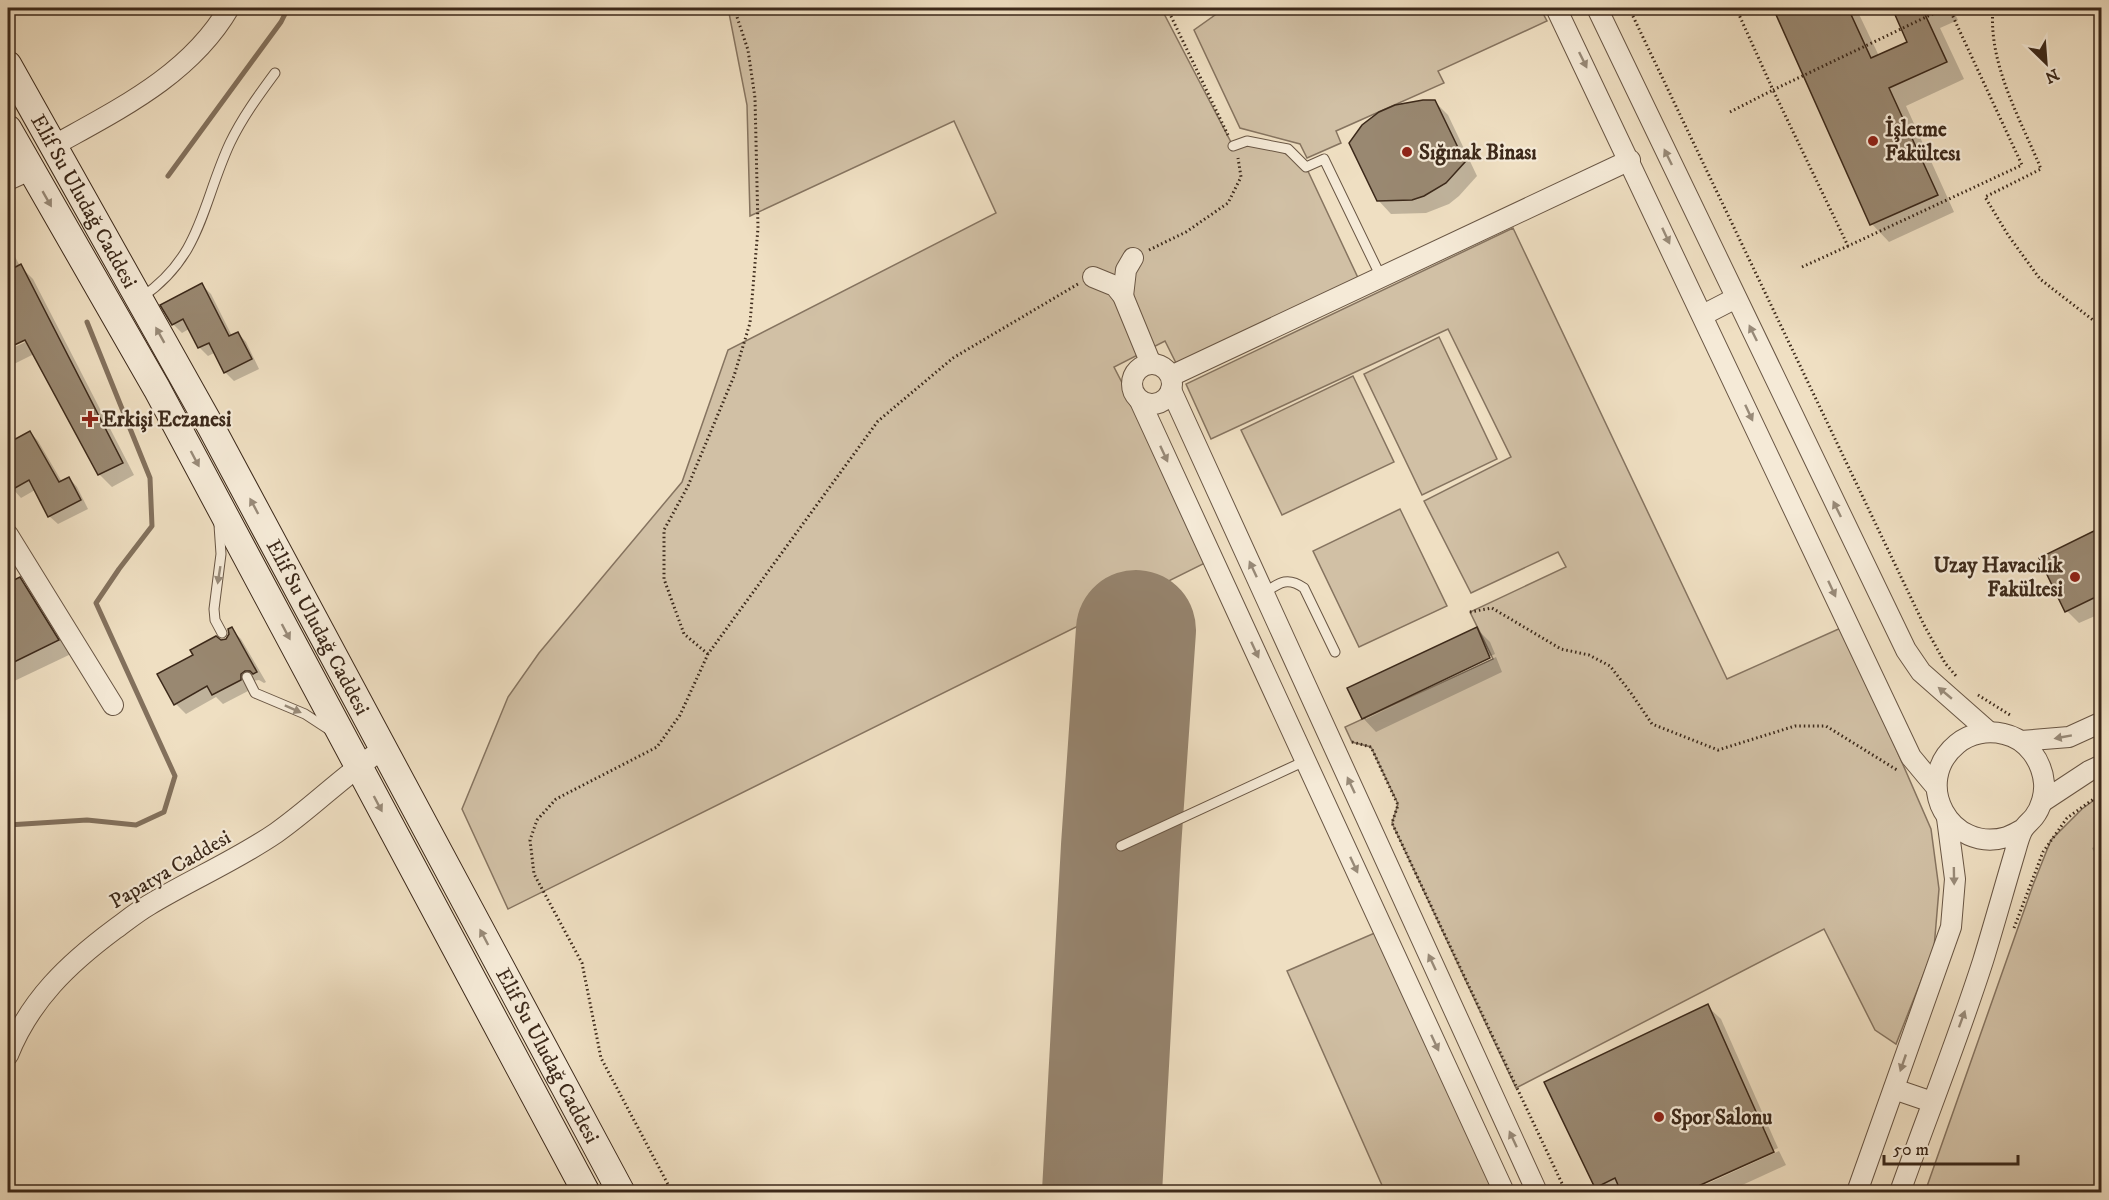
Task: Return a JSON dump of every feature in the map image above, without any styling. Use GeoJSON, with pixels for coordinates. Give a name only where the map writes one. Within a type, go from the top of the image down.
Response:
{"type":"FeatureCollection","features":[{"type":"Feature","properties":{"kind":"main road","name":"Elif Su Uludağ Caddesi"},"geometry":{"type":"LineString","coordinates":[[8,65],[234,468],[621,1192]]}},
{"type":"Feature","properties":{"kind":"main road","name":"Elif Su Uludağ Caddesi"},"geometry":{"type":"LineString","coordinates":[[8,129],[19,175],[157,389],[586,1192]]}},
{"type":"Feature","properties":{"kind":"street"},"geometry":{"type":"LineString","coordinates":[[53,146],[150,91],[191,57],[229,8]]}},
{"type":"Feature","properties":{"kind":"street"},"geometry":{"type":"LineString","coordinates":[[1557,8],[1911,757],[1936,787]]}},
{"type":"Feature","properties":{"kind":"street"},"geometry":{"type":"LineString","coordinates":[[1597,8],[1906,650],[1921,672],[1989,732]]}},
{"type":"Feature","properties":{"kind":"street"},"geometry":{"type":"LineString","coordinates":[[1171,383],[1381,278],[1630,160]]}},
{"type":"Feature","properties":{"kind":"street"},"geometry":{"type":"LineString","coordinates":[[1123,296],[1126,270],[1133,258]]}},
{"type":"Feature","properties":{"kind":"street"},"geometry":{"type":"LineString","coordinates":[[1093,277],[1115,286],[1123,296],[1151,364]]}},
{"type":"Feature","properties":{"kind":"street"},"geometry":{"type":"LineString","coordinates":[[1703,315],[1736,298]]}},
{"type":"Feature","properties":{"kind":"street"},"geometry":{"type":"LineString","coordinates":[[1504,1192],[1140,401],[1132,390],[1132,378],[1141,367],[1151,364],[1161,366],[1171,383],[1264,593],[1342,741],[1538,1192]]}},
{"type":"Feature","properties":{"kind":"street"},"geometry":{"type":"LineString","coordinates":[[1140,401],[1152,405],[1158,403],[1168,396],[1171,383]]}},
{"type":"Feature","properties":{"kind":"street"},"geometry":{"type":"LineString","coordinates":[[8,535],[113,705]]}},
{"type":"Feature","properties":{"kind":"street"},"geometry":{"type":"LineString","coordinates":[[1234,606],[1264,593]]}},
{"type":"Feature","properties":{"kind":"street"},"geometry":{"type":"LineString","coordinates":[[2021,741],[2069,737],[2102,722]]}},
{"type":"Feature","properties":{"kind":"street"},"geometry":{"type":"LineString","coordinates":[[1989,732],[2006,734],[2021,741],[2033,753],[2042,768],[2044,785],[2042,802],[2035,817],[2023,829],[2008,837],[1991,840],[1974,837],[1959,830],[1947,818],[1939,804],[1936,787],[1938,770],[1946,755],[1958,743],[1972,735],[1989,732]]}},
{"type":"Feature","properties":{"kind":"street"},"geometry":{"type":"LineString","coordinates":[[1305,761],[1342,741]]}},
{"type":"Feature","properties":{"kind":"street","name":"Papatya Caddesi"},"geometry":{"type":"LineString","coordinates":[[8,1055],[31,1009],[57,979],[95,944],[146,906],[276,833],[297,818],[357,766],[383,749]]}},
{"type":"Feature","properties":{"kind":"street"},"geometry":{"type":"LineString","coordinates":[[2042,802],[2102,765]]}},
{"type":"Feature","properties":{"kind":"street"},"geometry":{"type":"LineString","coordinates":[[1857,1192],[1951,927],[1955,879],[1947,818]]}},
{"type":"Feature","properties":{"kind":"street"},"geometry":{"type":"LineString","coordinates":[[1899,1192],[1982,963],[2023,829]]}},
{"type":"Feature","properties":{"kind":"street"},"geometry":{"type":"LineString","coordinates":[[1894,1089],[1932,1102]]}},
{"type":"Feature","properties":{"kind":"lane"},"geometry":{"type":"LineString","coordinates":[[139,299],[163,281],[182,258],[208,206],[230,144],[250,106],[274,73]]}},
{"type":"Feature","properties":{"kind":"lane"},"geometry":{"type":"LineString","coordinates":[[1233,146],[1247,141],[1288,149],[1306,166],[1324,159],[1381,278]]}},
{"type":"Feature","properties":{"kind":"lane"},"geometry":{"type":"LineString","coordinates":[[214,496],[221,547],[214,609],[215,620],[222,633]]}},
{"type":"Feature","properties":{"kind":"lane"},"geometry":{"type":"LineString","coordinates":[[1264,593],[1282,582],[1295,581],[1304,588],[1335,652]]}},
{"type":"Feature","properties":{"kind":"lane"},"geometry":{"type":"LineString","coordinates":[[247,677],[255,693],[306,714],[344,741]]}},
{"type":"Feature","properties":{"kind":"lane"},"geometry":{"type":"LineString","coordinates":[[1121,846],[1305,761]]}},
{"type":"Feature","properties":{"kind":"path"},"geometry":{"type":"LineString","coordinates":[[708,654],[684,634],[664,579],[664,530],[688,486],[734,376],[750,323],[758,228],[755,98],[748,50],[734,8]]}},
{"type":"Feature","properties":{"kind":"path"},"geometry":{"type":"LineString","coordinates":[[1133,258],[1186,232],[1228,203],[1241,177],[1238,155],[1167,8]]}},
{"type":"Feature","properties":{"kind":"path"},"geometry":{"type":"LineString","coordinates":[[1629,8],[1924,626],[1945,663],[1963,683]]}},
{"type":"Feature","properties":{"kind":"path"},"geometry":{"type":"LineString","coordinates":[[1736,8],[1848,246]]}},
{"type":"Feature","properties":{"kind":"path"},"geometry":{"type":"LineString","coordinates":[[1730,112],[1947,8],[2022,165],[1802,267]]}},
{"type":"Feature","properties":{"kind":"path"},"geometry":{"type":"LineString","coordinates":[[1993,8],[1992,25],[2000,71],[2042,169],[1985,197],[2008,235],[2040,279],[2102,327]]}},
{"type":"Feature","properties":{"kind":"path"},"geometry":{"type":"LineString","coordinates":[[672,1192],[601,1058],[582,963],[534,874],[530,840],[537,820],[556,799],[657,747],[680,715],[708,654],[878,421],[953,358],[1093,277]]}},
{"type":"Feature","properties":{"kind":"path"},"geometry":{"type":"LineString","coordinates":[[1470,612],[1492,608],[1561,649],[1589,655],[1610,666],[1652,724],[1718,750],[1795,726],[1826,726],[1863,747],[1902,774],[1921,769]]}},
{"type":"Feature","properties":{"kind":"path"},"geometry":{"type":"LineString","coordinates":[[1969,690],[2014,717]]}},
{"type":"Feature","properties":{"kind":"path"},"geometry":{"type":"LineString","coordinates":[[1342,741],[1371,747],[1398,805],[1392,823],[1566,1192]]}},
{"type":"Feature","properties":{"kind":"path"},"geometry":{"type":"LineString","coordinates":[[2012,933],[2043,852],[2067,818],[2102,793]]}},
{"type":"Feature","properties":{"kind":"shaded area"},"geometry":{"type":"Polygon","coordinates":[[[728,8],[1161,8],[1233,146],[1250,145],[1280,150],[1306,167],[1359,280],[1176,363],[1165,341],[1114,367],[1213,559],[508,909],[462,809],[508,697],[539,653],[682,482],[728,350],[996,213],[954,121],[750,216],[747,105],[728,8]]]}},
{"type":"Feature","properties":{"kind":"shaded area"},"geometry":{"type":"Polygon","coordinates":[[[1225,8],[1540,8],[1547,21],[1438,71],[1444,83],[1336,131],[1341,143],[1307,158],[1300,144],[1240,128],[1194,30],[1225,8]]]}},
{"type":"Feature","properties":{"kind":"shaded area"},"geometry":{"type":"Polygon","coordinates":[[[1513,228],[1727,679],[1843,627],[1931,829],[1939,889],[1934,948],[1896,1044],[1875,1030],[1824,929],[1516,1088],[1392,823],[1398,804],[1371,747],[1352,742],[1345,727],[1493,659],[1470,612],[1566,567],[1558,552],[1471,593],[1424,501],[1511,457],[1448,329],[1211,439],[1186,384],[1513,228]]]}},
{"type":"Feature","properties":{"kind":"shaded area"},"geometry":{"type":"Polygon","coordinates":[[[1439,337],[1497,459],[1422,495],[1364,374],[1439,337]]]}},
{"type":"Feature","properties":{"kind":"shaded area"},"geometry":{"type":"Polygon","coordinates":[[[1353,376],[1394,462],[1282,515],[1241,430],[1353,376]]]}},
{"type":"Feature","properties":{"kind":"shaded area"},"geometry":{"type":"Polygon","coordinates":[[[1400,509],[1447,606],[1359,647],[1313,551],[1400,509]]]}},
{"type":"Feature","properties":{"kind":"shaded area"},"geometry":{"type":"Polygon","coordinates":[[[2101,795],[2101,1192],[1925,1192],[2051,840],[2082,809],[2101,795]]]}},
{"type":"Feature","properties":{"kind":"shaded area"},"geometry":{"type":"Polygon","coordinates":[[[1377,932],[1496,1192],[1385,1192],[1287,971],[1377,932]]]}},
{"type":"Feature","properties":{"kind":"building","name":"İşletme Fakültesı"},"geometry":{"type":"Polygon","coordinates":[[[1773,8],[1848,8],[1871,58],[1907,42],[1892,8],[1922,8],[1947,62],[1889,88],[1938,195],[1870,225],[1773,8]]]}},
{"type":"Feature","properties":{"kind":"building","name":"Sığınak Binası"},"geometry":{"type":"Polygon","coordinates":[[[1435,100],[1465,162],[1446,183],[1424,196],[1412,200],[1377,201],[1349,143],[1362,125],[1379,112],[1395,105],[1435,100]]]}},
{"type":"Feature","properties":{"kind":"building"},"geometry":{"type":"Polygon","coordinates":[[[21,264],[123,463],[98,475],[25,340],[8,348],[8,271],[21,264]]]}},
{"type":"Feature","properties":{"kind":"building"},"geometry":{"type":"Polygon","coordinates":[[[202,283],[229,336],[238,332],[252,359],[224,373],[209,343],[198,348],[183,319],[172,325],[160,305],[202,283]]]}},
{"type":"Feature","properties":{"kind":"building"},"geometry":{"type":"Polygon","coordinates":[[[30,431],[59,482],[69,477],[81,500],[48,517],[29,480],[8,492],[8,443],[30,431]]]}},
{"type":"Feature","properties":{"kind":"building","name":"Uzay Havacılık Fakültesi"},"geometry":{"type":"Polygon","coordinates":[[[2102,527],[2102,594],[2065,612],[2039,558],[2102,527]]]}},
{"type":"Feature","properties":{"kind":"building"},"geometry":{"type":"Polygon","coordinates":[[[20,577],[59,640],[8,665],[8,583],[20,577]]]}},
{"type":"Feature","properties":{"kind":"building"},"geometry":{"type":"Polygon","coordinates":[[[232,627],[257,672],[253,674],[245,671],[241,674],[241,680],[212,695],[207,686],[174,705],[157,674],[193,655],[190,650],[216,636],[221,640],[226,639],[229,634],[228,629],[232,627]]]}},
{"type":"Feature","properties":{"kind":"building"},"geometry":{"type":"Polygon","coordinates":[[[1477,627],[1490,658],[1362,719],[1347,688],[1477,627]]]}},
{"type":"Feature","properties":{"kind":"building","name":"Spor Salonu"},"geometry":{"type":"Polygon","coordinates":[[[1708,1004],[1774,1152],[1685,1192],[1621,1192],[1615,1178],[1595,1188],[1544,1082],[1708,1004]]]}},
{"type":"Feature","properties":{"kind":"waterway"},"geometry":{"type":"LineString","coordinates":[[168,176],[281,22],[288,8]]}},
{"type":"Feature","properties":{"kind":"waterway"},"geometry":{"type":"LineString","coordinates":[[8,825],[87,820],[136,825],[164,812],[175,776],[96,603],[152,526],[150,478],[87,322]]}},
{"type":"Feature","properties":{"kind":"runway"},"geometry":{"type":"LineString","coordinates":[[1102,1192],[1121,846],[1136,630]]}},
{"type":"Feature","properties":{"kind":"place","name":"İşletme Fakültesı"},"geometry":{"type":"Point","coordinates":[1873,141]}},
{"type":"Feature","properties":{"kind":"place","name":"Sığınak Binası"},"geometry":{"type":"Point","coordinates":[1407,152]}},
{"type":"Feature","properties":{"kind":"place","name":"Erkişi Eczanesi"},"geometry":{"type":"Point","coordinates":[90,419]}},
{"type":"Feature","properties":{"kind":"place","name":"Uzay Havacılık Fakültesi"},"geometry":{"type":"Point","coordinates":[2075,577]}},
{"type":"Feature","properties":{"kind":"place","name":"Spor Salonu"},"geometry":{"type":"Point","coordinates":[1659,1117]}}]}
